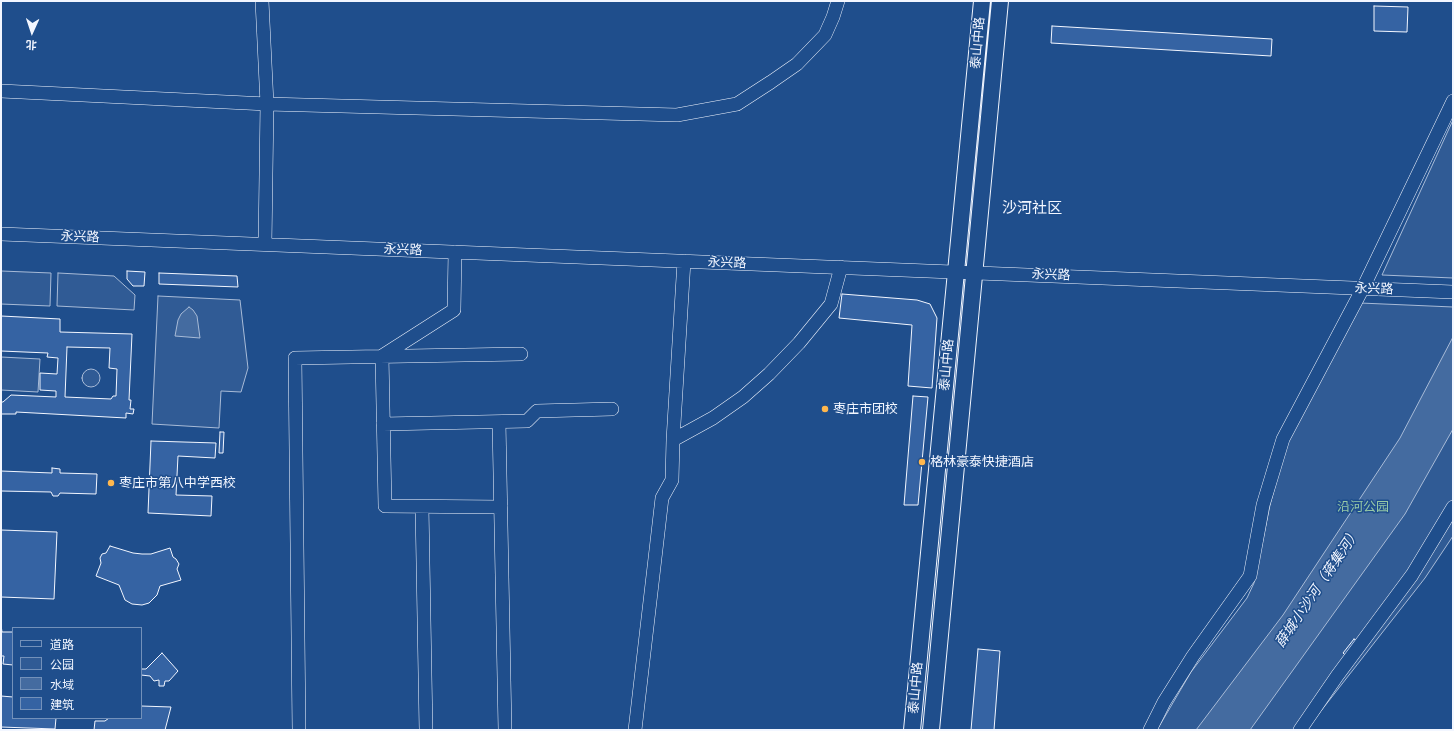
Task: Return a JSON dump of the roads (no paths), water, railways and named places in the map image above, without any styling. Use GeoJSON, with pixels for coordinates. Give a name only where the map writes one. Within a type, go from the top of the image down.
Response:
{"type":"FeatureCollection","features":[{"type":"Feature","properties":{"kind":"main road","name":"泰山中路"},"geometry":{"type":"LineString","coordinates":[[912,730],[982,1]]}},
{"type":"Feature","properties":{"kind":"main road","name":"泰山中路"},"geometry":{"type":"LineString","coordinates":[[931,730],[1000,1]]}},
{"type":"Feature","properties":{"kind":"street"},"geometry":{"type":"LineString","coordinates":[[262,1],[267,104],[265,244]]}},
{"type":"Feature","properties":{"kind":"street"},"geometry":{"type":"LineString","coordinates":[[1,92],[267,104],[677,115],[737,104],[797,64],[825,35],[834,16],[838,1]]}},
{"type":"Feature","properties":{"kind":"street"},"geometry":{"type":"LineString","coordinates":[[1150,730],[1164,702],[1193,656],[1250,576],[1263,505],[1283,439],[1363,288],[1453,101]]}},
{"type":"Feature","properties":{"kind":"street","name":"永兴路"},"geometry":{"type":"LineString","coordinates":[[1,234],[1453,292]]}},
{"type":"Feature","properties":{"kind":"street"},"geometry":{"type":"LineString","coordinates":[[382,356],[454,310],[455,252]]}},
{"type":"Feature","properties":{"kind":"street"},"geometry":{"type":"LineString","coordinates":[[635,730],[662,498],[672,480],[684,261]]}},
{"type":"Feature","properties":{"kind":"street"},"geometry":{"type":"LineString","coordinates":[[673,440],[713,418],[743,397],[769,374],[799,343],[831,304],[841,267]]}},
{"type":"Feature","properties":{"kind":"street"},"geometry":{"type":"LineString","coordinates":[[300,730],[295,358],[521,354]]}},
{"type":"Feature","properties":{"kind":"street"},"geometry":{"type":"LineString","coordinates":[[382,356],[385,506],[501,507]]}},
{"type":"Feature","properties":{"kind":"street"},"geometry":{"type":"LineString","coordinates":[[383,424],[527,421],[537,411],[612,409]]}},
{"type":"Feature","properties":{"kind":"street"},"geometry":{"type":"LineString","coordinates":[[500,422],[505,730]]}},
{"type":"Feature","properties":{"kind":"street"},"geometry":{"type":"LineString","coordinates":[[422,507],[426,730]]}},
{"type":"Feature","properties":{"kind":"street"},"geometry":{"type":"LineString","coordinates":[[1300,730],[1337,676],[1412,575],[1453,507]]}},
{"type":"Feature","properties":{"kind":"water"},"geometry":{"type":"Polygon","coordinates":[[[189,307],[197,316],[200,338],[175,336],[178,320],[181,314],[189,307]]]}},
{"type":"Feature","properties":{"kind":"water","name":"薛城小沙河（蒋集河）"},"geometry":{"type":"Polygon","coordinates":[[[1453,337],[1453,429],[1405,514],[1250,730],[1196,730],[1283,615],[1400,438],[1453,337]]]}},
{"type":"Feature","properties":{"kind":"place","name":"枣庄市团校"},"geometry":{"type":"Point","coordinates":[825,409]}},
{"type":"Feature","properties":{"kind":"place","name":"格林豪泰快捷酒店"},"geometry":{"type":"Point","coordinates":[922,462]}},
{"type":"Feature","properties":{"kind":"place","name":"枣庄市第八中学西校"},"geometry":{"type":"Point","coordinates":[111,483]}},
{"type":"Feature","properties":{"kind":"district","name":"沙河社区"},"geometry":{"type":"Point","coordinates":[1032,209]}},
{"type":"Feature","properties":{"kind":"park label","name":"沿河公园"},"geometry":{"type":"Point","coordinates":[1363,507]}}]}
